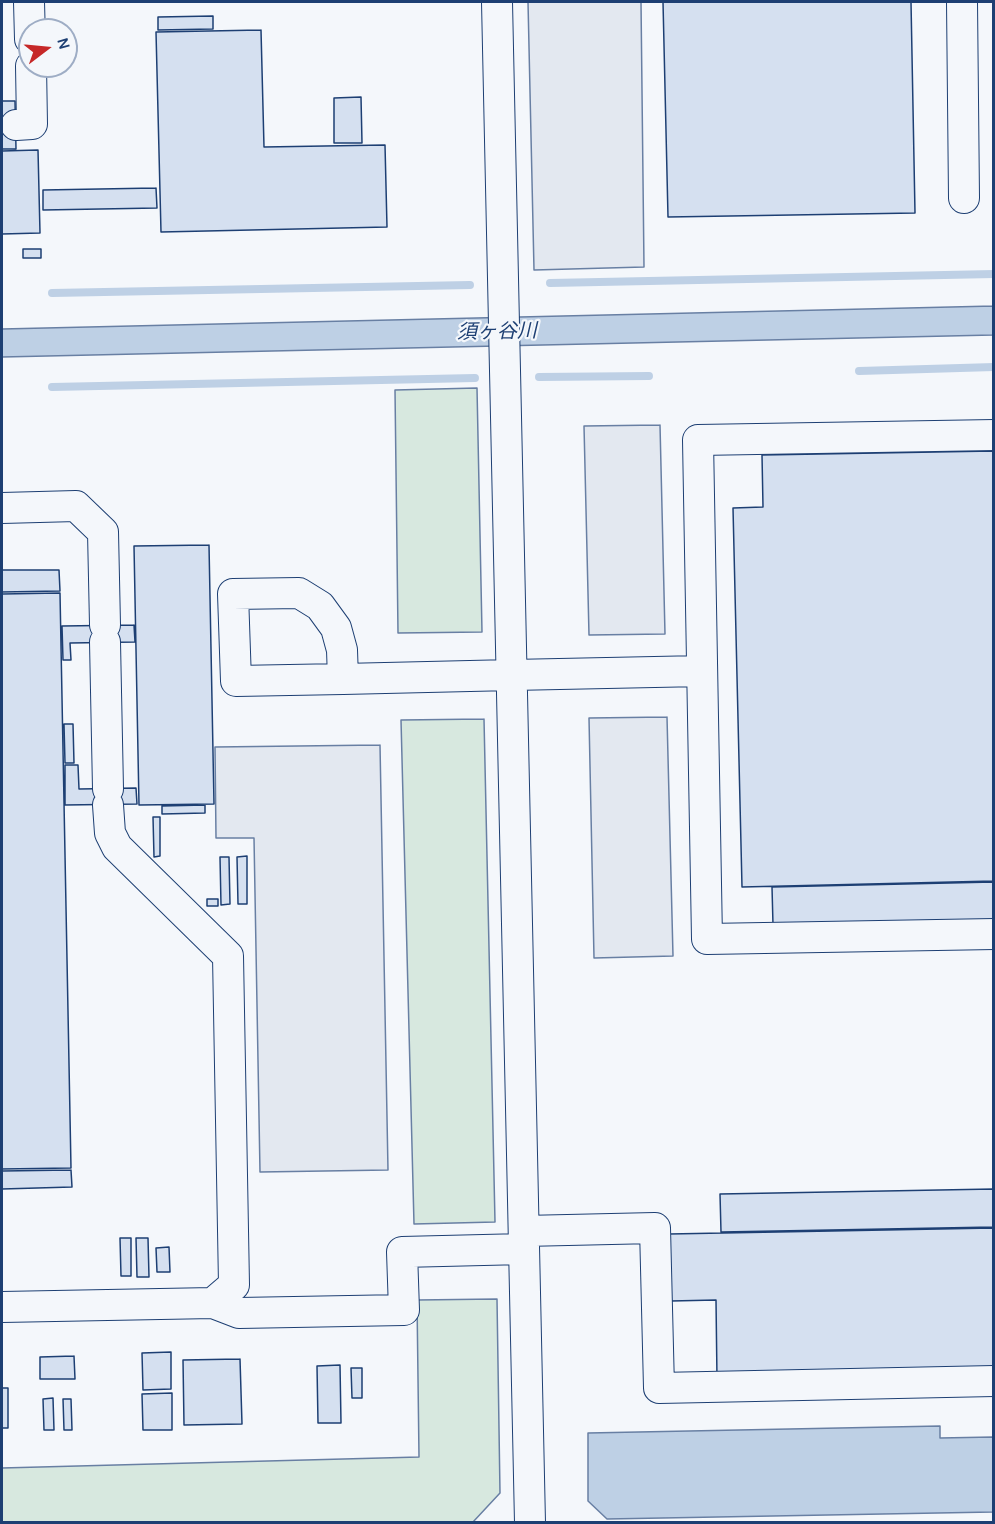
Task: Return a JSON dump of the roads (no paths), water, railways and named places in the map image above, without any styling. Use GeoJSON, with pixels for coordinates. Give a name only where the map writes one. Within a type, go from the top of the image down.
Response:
{"type":"FeatureCollection","features":[{"type":"Feature","properties":{"kind":"street"},"geometry":{"type":"LineString","coordinates":[[29,2],[29,18]]}},
{"type":"Feature","properties":{"kind":"street"},"geometry":{"type":"LineString","coordinates":[[497,2],[530,1522]]}},
{"type":"Feature","properties":{"kind":"street"},"geometry":{"type":"LineString","coordinates":[[962,2],[964,198]]}},
{"type":"Feature","properties":{"kind":"street"},"geometry":{"type":"LineString","coordinates":[[16,125],[32,124],[31,78]]}},
{"type":"Feature","properties":{"kind":"street"},"geometry":{"type":"LineString","coordinates":[[993,435],[698,440],[707,939],[993,934]]}},
{"type":"Feature","properties":{"kind":"street"},"geometry":{"type":"LineString","coordinates":[[2,508],[76,506],[103,532],[110,833],[117,847],[228,956],[234,1285],[213,1303]]}},
{"type":"Feature","properties":{"kind":"street"},"geometry":{"type":"LineString","coordinates":[[343,679],[702,671]]}},
{"type":"Feature","properties":{"kind":"street"},"geometry":{"type":"LineString","coordinates":[[2,1306],[213,1303],[239,1313],[404,1310],[402,1252],[655,1228],[660,1388],[993,1381]]}},
{"type":"Feature","properties":{"kind":"water","name":"須ヶ谷川"},"geometry":{"type":"Polygon","coordinates":[[[994,306],[993,335],[2,357],[2,329],[994,306]]]}},
{"type":"Feature","properties":{"kind":"water"},"geometry":{"type":"Polygon","coordinates":[[[940,1426],[940,1438],[993,1437],[993,1512],[607,1519],[588,1501],[588,1433],[940,1426]]]}},
{"type":"Feature","properties":{"kind":"waterway"},"geometry":{"type":"LineString","coordinates":[[550,283],[994,274]]}},
{"type":"Feature","properties":{"kind":"waterway"},"geometry":{"type":"LineString","coordinates":[[52,293],[470,285]]}},
{"type":"Feature","properties":{"kind":"waterway"},"geometry":{"type":"LineString","coordinates":[[859,371],[994,367]]}},
{"type":"Feature","properties":{"kind":"waterway"},"geometry":{"type":"LineString","coordinates":[[539,377],[649,376]]}},
{"type":"Feature","properties":{"kind":"waterway"},"geometry":{"type":"LineString","coordinates":[[52,387],[475,378]]}}]}
